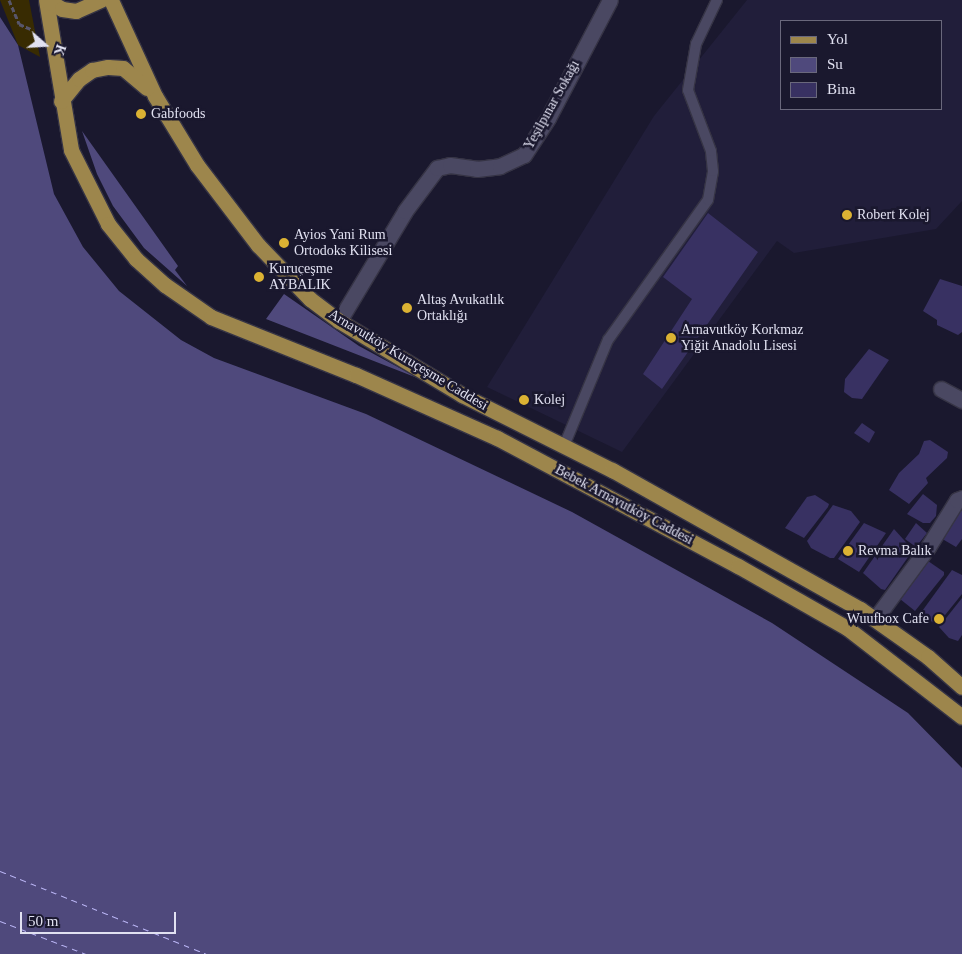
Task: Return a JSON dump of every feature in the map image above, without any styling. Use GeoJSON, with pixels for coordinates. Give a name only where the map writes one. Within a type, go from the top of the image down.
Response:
{"type":"FeatureCollection","features":[{"type":"Feature","properties":{"kind":"main road"},"geometry":{"type":"LineString","coordinates":[[47,0],[50,33],[62,108]]}},
{"type":"Feature","properties":{"kind":"main road"},"geometry":{"type":"LineString","coordinates":[[47,0],[62,9],[76,11],[101,0]]}},
{"type":"Feature","properties":{"kind":"main road","name":"Arnavutköy Kuruçeşme Caddesi"},"geometry":{"type":"LineString","coordinates":[[111,0],[155,96],[197,165],[252,238],[310,300],[339,321],[462,395],[564,446]]}},
{"type":"Feature","properties":{"kind":"main road"},"geometry":{"type":"LineString","coordinates":[[62,108],[79,79],[92,70],[108,67],[123,68],[136,76],[155,96]]}},
{"type":"Feature","properties":{"kind":"main road","name":"Bebek Arnavutköy Caddesi"},"geometry":{"type":"LineString","coordinates":[[62,108],[71,150],[108,224],[136,259],[189,304],[260,338],[442,414],[540,460],[847,628],[962,717]]}},
{"type":"Feature","properties":{"kind":"main road","name":"Bebek Arnavutköy Caddesi"},"geometry":{"type":"LineString","coordinates":[[564,446],[795,571],[875,619],[928,657],[962,687]]}},
{"type":"Feature","properties":{"kind":"street","name":"Yeşilpınar Sokağı"},"geometry":{"type":"LineString","coordinates":[[339,321],[404,211],[437,168],[450,165],[477,170],[500,166],[524,156],[548,118],[610,0]]}},
{"type":"Feature","properties":{"kind":"street"},"geometry":{"type":"LineString","coordinates":[[941,389],[962,400]]}},
{"type":"Feature","properties":{"kind":"street"},"geometry":{"type":"LineString","coordinates":[[875,619],[928,547],[957,500],[962,498]]}},
{"type":"Feature","properties":{"kind":"lane"},"geometry":{"type":"LineString","coordinates":[[564,446],[608,340],[708,200],[713,171],[711,151],[688,90],[696,44],[717,0]]}},
{"type":"Feature","properties":{"kind":"path"},"geometry":{"type":"LineString","coordinates":[[9,0],[19,24],[27,29],[50,33]]}},
{"type":"Feature","properties":{"kind":"shaded area"},"geometry":{"type":"Polygon","coordinates":[[[0,0],[29,0],[40,57],[18,45],[0,0]]]}},
{"type":"Feature","properties":{"kind":"shaded area","name":"Robert Kolej"},"geometry":{"type":"Polygon","coordinates":[[[747,0],[962,0],[962,201],[936,229],[794,253],[777,241],[622,452],[487,387],[654,116],[747,0]]]}},
{"type":"Feature","properties":{"kind":"water"},"geometry":{"type":"Polygon","coordinates":[[[0,17],[18,45],[54,194],[83,247],[119,291],[181,340],[214,358],[366,414],[572,512],[772,623],[908,713],[962,768],[962,954],[0,954],[0,17]]]}},
{"type":"Feature","properties":{"kind":"water"},"geometry":{"type":"Polygon","coordinates":[[[82,131],[178,266],[175,270],[187,286],[144,248],[113,206],[97,174],[82,131]]]}},
{"type":"Feature","properties":{"kind":"water"},"geometry":{"type":"Polygon","coordinates":[[[284,294],[359,346],[420,379],[266,319],[284,294]]]}},
{"type":"Feature","properties":{"kind":"building"},"geometry":{"type":"Polygon","coordinates":[[[708,213],[758,252],[662,389],[643,374],[692,299],[663,277],[708,213]]]}},
{"type":"Feature","properties":{"kind":"building"},"geometry":{"type":"Polygon","coordinates":[[[940,279],[962,286],[962,332],[958,335],[937,325],[937,320],[923,311],[940,279]]]}},
{"type":"Feature","properties":{"kind":"building"},"geometry":{"type":"Polygon","coordinates":[[[869,349],[889,360],[862,399],[852,398],[844,392],[845,379],[869,349]]]}},
{"type":"Feature","properties":{"kind":"building"},"geometry":{"type":"Polygon","coordinates":[[[862,423],[875,432],[869,443],[854,433],[862,423]]]}},
{"type":"Feature","properties":{"kind":"building"},"geometry":{"type":"Polygon","coordinates":[[[930,440],[948,452],[947,458],[926,478],[928,483],[909,504],[889,490],[899,473],[919,454],[924,441],[930,440]]]}},
{"type":"Feature","properties":{"kind":"building"},"geometry":{"type":"Polygon","coordinates":[[[923,494],[937,505],[936,516],[930,523],[923,523],[907,514],[923,494]]]}},
{"type":"Feature","properties":{"kind":"building"},"geometry":{"type":"Polygon","coordinates":[[[815,495],[829,504],[804,538],[785,528],[807,497],[815,495]]]}},
{"type":"Feature","properties":{"kind":"building"},"geometry":{"type":"Polygon","coordinates":[[[833,505],[851,511],[860,522],[834,558],[830,558],[811,548],[807,541],[833,505]]]}},
{"type":"Feature","properties":{"kind":"building"},"geometry":{"type":"Polygon","coordinates":[[[959,511],[962,511],[962,539],[956,547],[939,537],[959,511]]]}},
{"type":"Feature","properties":{"kind":"building"},"geometry":{"type":"Polygon","coordinates":[[[864,523],[886,533],[859,572],[838,559],[864,523]]]}},
{"type":"Feature","properties":{"kind":"building"},"geometry":{"type":"Polygon","coordinates":[[[916,523],[927,533],[916,547],[905,539],[916,523]]]}},
{"type":"Feature","properties":{"kind":"building"},"geometry":{"type":"Polygon","coordinates":[[[894,529],[913,550],[885,590],[881,589],[863,573],[894,529]]]}},
{"type":"Feature","properties":{"kind":"building"},"geometry":{"type":"Polygon","coordinates":[[[928,561],[944,572],[944,575],[915,611],[900,599],[928,561]]]}},
{"type":"Feature","properties":{"kind":"building"},"geometry":{"type":"Polygon","coordinates":[[[952,570],[962,575],[962,594],[937,625],[920,614],[952,570]]]}},
{"type":"Feature","properties":{"kind":"building"},"geometry":{"type":"Polygon","coordinates":[[[962,598],[962,635],[958,641],[949,638],[939,627],[962,598]]]}},
{"type":"Feature","properties":{"kind":"ferry route"},"geometry":{"type":"LineString","coordinates":[[0,871],[206,954]]}},
{"type":"Feature","properties":{"kind":"ferry route"},"geometry":{"type":"LineString","coordinates":[[0,921],[86,954]]}},
{"type":"Feature","properties":{"kind":"place","name":"Gabfoods"},"geometry":{"type":"Point","coordinates":[141,114]}},
{"type":"Feature","properties":{"kind":"place","name":"Robert Kolej"},"geometry":{"type":"Point","coordinates":[847,215]}},
{"type":"Feature","properties":{"kind":"place","name":"Ayios Yani Rum Ortodoks Kilisesi"},"geometry":{"type":"Point","coordinates":[284,243]}},
{"type":"Feature","properties":{"kind":"place","name":"Kuruçeşme AYBALIK"},"geometry":{"type":"Point","coordinates":[259,277]}},
{"type":"Feature","properties":{"kind":"place","name":"Altaş Avukatlık Ortaklığı"},"geometry":{"type":"Point","coordinates":[407,308]}},
{"type":"Feature","properties":{"kind":"place","name":"Arnavutköy Korkmaz Yiğit Anadolu Lisesi"},"geometry":{"type":"Point","coordinates":[671,338]}},
{"type":"Feature","properties":{"kind":"place","name":"Kolej"},"geometry":{"type":"Point","coordinates":[524,400]}},
{"type":"Feature","properties":{"kind":"place","name":"Revma Balık"},"geometry":{"type":"Point","coordinates":[848,551]}},
{"type":"Feature","properties":{"kind":"place","name":"Wuufbox Cafe"},"geometry":{"type":"Point","coordinates":[939,619]}}]}
